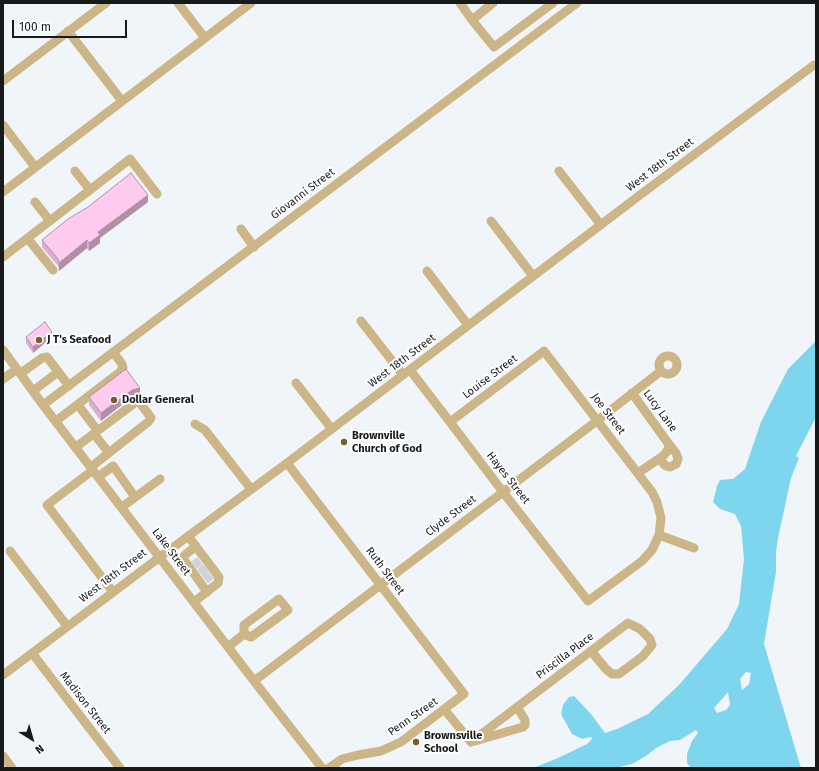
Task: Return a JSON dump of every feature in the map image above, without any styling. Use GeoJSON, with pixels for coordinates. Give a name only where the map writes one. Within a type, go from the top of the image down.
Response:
{"type":"FeatureCollection","features":[{"type":"Feature","properties":{"kind":"street"},"geometry":{"type":"LineString","coordinates":[[3,80],[106,3]]}},
{"type":"Feature","properties":{"kind":"street"},"geometry":{"type":"LineString","coordinates":[[178,3],[205,38]]}},
{"type":"Feature","properties":{"kind":"street"},"geometry":{"type":"LineString","coordinates":[[3,192],[251,3]]}},
{"type":"Feature","properties":{"kind":"street"},"geometry":{"type":"LineString","coordinates":[[460,3],[494,47],[553,3]]}},
{"type":"Feature","properties":{"kind":"street"},"geometry":{"type":"LineString","coordinates":[[472,20],[493,3]]}},
{"type":"Feature","properties":{"kind":"street","name":"Giovanni Street"},"geometry":{"type":"LineString","coordinates":[[44,405],[577,3]]}},
{"type":"Feature","properties":{"kind":"street"},"geometry":{"type":"LineString","coordinates":[[68,31],[122,101]]}},
{"type":"Feature","properties":{"kind":"street","name":"West 18th Street"},"geometry":{"type":"LineString","coordinates":[[3,674],[286,463],[814,65]]}},
{"type":"Feature","properties":{"kind":"street"},"geometry":{"type":"LineString","coordinates":[[3,125],[35,167]]}},
{"type":"Feature","properties":{"kind":"street"},"geometry":{"type":"LineString","coordinates":[[3,257],[130,159],[157,194]]}},
{"type":"Feature","properties":{"kind":"street"},"geometry":{"type":"LineString","coordinates":[[75,171],[90,190]]}},
{"type":"Feature","properties":{"kind":"street"},"geometry":{"type":"LineString","coordinates":[[559,171],[601,225]]}},
{"type":"Feature","properties":{"kind":"street"},"geometry":{"type":"LineString","coordinates":[[35,202],[50,221]]}},
{"type":"Feature","properties":{"kind":"street"},"geometry":{"type":"LineString","coordinates":[[491,221],[533,276]]}},
{"type":"Feature","properties":{"kind":"street"},"geometry":{"type":"LineString","coordinates":[[241,229],[254,247]]}},
{"type":"Feature","properties":{"kind":"street"},"geometry":{"type":"LineString","coordinates":[[28,239],[54,270]]}},
{"type":"Feature","properties":{"kind":"street"},"geometry":{"type":"LineString","coordinates":[[427,271],[468,325]]}},
{"type":"Feature","properties":{"kind":"street","name":"Hayes Street"},"geometry":{"type":"LineString","coordinates":[[361,321],[450,422],[588,601],[642,561],[652,550],[659,535]]}},
{"type":"Feature","properties":{"kind":"street","name":"Lake Street"},"geometry":{"type":"LineString","coordinates":[[3,350],[228,647],[322,768]]}},
{"type":"Feature","properties":{"kind":"street","name":"Joe Street"},"geometry":{"type":"LineString","coordinates":[[544,351],[652,492],[658,502],[660,511],[659,535]]}},
{"type":"Feature","properties":{"kind":"street","name":"Louise Street"},"geometry":{"type":"LineString","coordinates":[[450,422],[544,351]]}},
{"type":"Feature","properties":{"kind":"street"},"geometry":{"type":"LineString","coordinates":[[56,421],[120,372],[123,368],[122,364],[113,352]]}},
{"type":"Feature","properties":{"kind":"street"},"geometry":{"type":"LineString","coordinates":[[3,379],[42,358],[47,357],[69,386]]}},
{"type":"Feature","properties":{"kind":"street","name":"Clyde Street"},"geometry":{"type":"LineString","coordinates":[[254,680],[598,420],[661,370]]}},
{"type":"Feature","properties":{"kind":"street"},"geometry":{"type":"LineString","coordinates":[[33,391],[58,372]]}},
{"type":"Feature","properties":{"kind":"street"},"geometry":{"type":"LineString","coordinates":[[296,383],[331,428]]}},
{"type":"Feature","properties":{"kind":"street","name":"Lucy Lane"},"geometry":{"type":"LineString","coordinates":[[632,394],[676,453],[678,459],[676,464],[670,467],[666,466],[659,458]]}},
{"type":"Feature","properties":{"kind":"street"},"geometry":{"type":"LineString","coordinates":[[76,447],[94,430],[136,402],[140,403],[151,418],[109,453],[94,471],[47,505],[112,592]]}},
{"type":"Feature","properties":{"kind":"street"},"geometry":{"type":"LineString","coordinates":[[78,405],[109,453]]}},
{"type":"Feature","properties":{"kind":"street"},"geometry":{"type":"LineString","coordinates":[[195,424],[206,430],[251,489]]}},
{"type":"Feature","properties":{"kind":"street","name":"Lucy Lane"},"geometry":{"type":"LineString","coordinates":[[638,473],[669,449],[668,443]]}},
{"type":"Feature","properties":{"kind":"street","name":"Ruth Street"},"geometry":{"type":"LineString","coordinates":[[286,463],[464,694]]}},
{"type":"Feature","properties":{"kind":"street"},"geometry":{"type":"LineString","coordinates":[[94,471],[113,466],[135,497]]}},
{"type":"Feature","properties":{"kind":"street"},"geometry":{"type":"LineString","coordinates":[[122,507],[160,479]]}},
{"type":"Feature","properties":{"kind":"street"},"geometry":{"type":"LineString","coordinates":[[659,535],[694,548]]}},
{"type":"Feature","properties":{"kind":"street"},"geometry":{"type":"LineString","coordinates":[[188,536],[196,546],[203,570],[207,592]]}},
{"type":"Feature","properties":{"kind":"street"},"geometry":{"type":"LineString","coordinates":[[194,602],[218,584],[219,577],[203,570],[183,558],[196,546]]}},
{"type":"Feature","properties":{"kind":"street"},"geometry":{"type":"LineString","coordinates":[[10,551],[67,626]]}},
{"type":"Feature","properties":{"kind":"street"},"geometry":{"type":"LineString","coordinates":[[279,599],[288,610],[251,637],[244,634],[244,625],[279,599]]}},
{"type":"Feature","properties":{"kind":"street"},"geometry":{"type":"LineString","coordinates":[[262,611],[271,623]]}},
{"type":"Feature","properties":{"kind":"street","name":"Priscilla Place"},"geometry":{"type":"LineString","coordinates":[[471,742],[517,707],[591,651],[628,623],[640,629],[650,639],[652,646],[643,656],[619,674],[612,674],[606,670],[591,651]]}},
{"type":"Feature","properties":{"kind":"street"},"geometry":{"type":"LineString","coordinates":[[228,647],[244,634]]}},
{"type":"Feature","properties":{"kind":"street","name":"Madison Street"},"geometry":{"type":"LineString","coordinates":[[32,653],[120,768]]}},
{"type":"Feature","properties":{"kind":"street","name":"Penn Street"},"geometry":{"type":"LineString","coordinates":[[329,768],[342,759],[380,751],[401,742],[464,694]]}},
{"type":"Feature","properties":{"kind":"street"},"geometry":{"type":"LineString","coordinates":[[444,709],[471,742],[523,727],[525,725],[525,720],[517,707]]}},
{"type":"Feature","properties":{"kind":"street"},"geometry":{"type":"LineString","coordinates":[[3,756],[12,768]]}},
{"type":"Feature","properties":{"kind":"water"},"geometry":{"type":"Polygon","coordinates":[[[816,341],[816,417],[796,456],[799,458],[791,478],[778,538],[776,572],[764,644],[801,768],[691,768],[687,763],[687,754],[692,741],[698,733],[696,730],[680,740],[670,741],[656,748],[632,764],[615,768],[533,768],[587,744],[592,739],[591,737],[582,739],[572,734],[561,714],[563,705],[569,697],[574,696],[591,714],[605,733],[617,729],[648,714],[679,685],[727,629],[739,604],[744,559],[741,526],[735,514],[720,509],[713,502],[720,480],[733,479],[745,469],[761,422],[788,369],[816,341]],[[746,672],[714,708],[717,713],[726,710],[740,692],[749,684],[751,673],[746,672]]]}},
{"type":"Feature","properties":{"kind":"building"},"geometry":{"type":"Polygon","coordinates":[[[131,173],[148,195],[98,232],[100,235],[89,243],[87,240],[59,263],[58,259],[42,240],[68,219],[88,207],[131,173]]]}},
{"type":"Feature","properties":{"kind":"building"},"geometry":{"type":"Polygon","coordinates":[[[45,322],[52,332],[33,347],[26,337],[45,322]]]}},
{"type":"Feature","properties":{"kind":"building"},"geometry":{"type":"Polygon","coordinates":[[[126,369],[140,388],[132,390],[101,413],[89,397],[126,369]]]}},
{"type":"Feature","properties":{"kind":"waterway"},"geometry":{"type":"LineString","coordinates":[[731,667],[739,716]]}},
{"type":"Feature","properties":{"kind":"tunnel"},"geometry":{"type":"LineString","coordinates":[[194,565],[200,561]]}},
{"type":"Feature","properties":{"kind":"tunnel"},"geometry":{"type":"LineString","coordinates":[[200,573],[206,568]]}},
{"type":"Feature","properties":{"kind":"tunnel"},"geometry":{"type":"LineString","coordinates":[[205,580],[211,575]]}},
{"type":"Feature","properties":{"kind":"place","name":"J T's Seafood"},"geometry":{"type":"Point","coordinates":[39,340]}},
{"type":"Feature","properties":{"kind":"place","name":"Dollar General"},"geometry":{"type":"Point","coordinates":[114,400]}},
{"type":"Feature","properties":{"kind":"place","name":"Brownville Church of God"},"geometry":{"type":"Point","coordinates":[344,442]}},
{"type":"Feature","properties":{"kind":"place","name":"Brownsville School"},"geometry":{"type":"Point","coordinates":[416,742]}}]}
